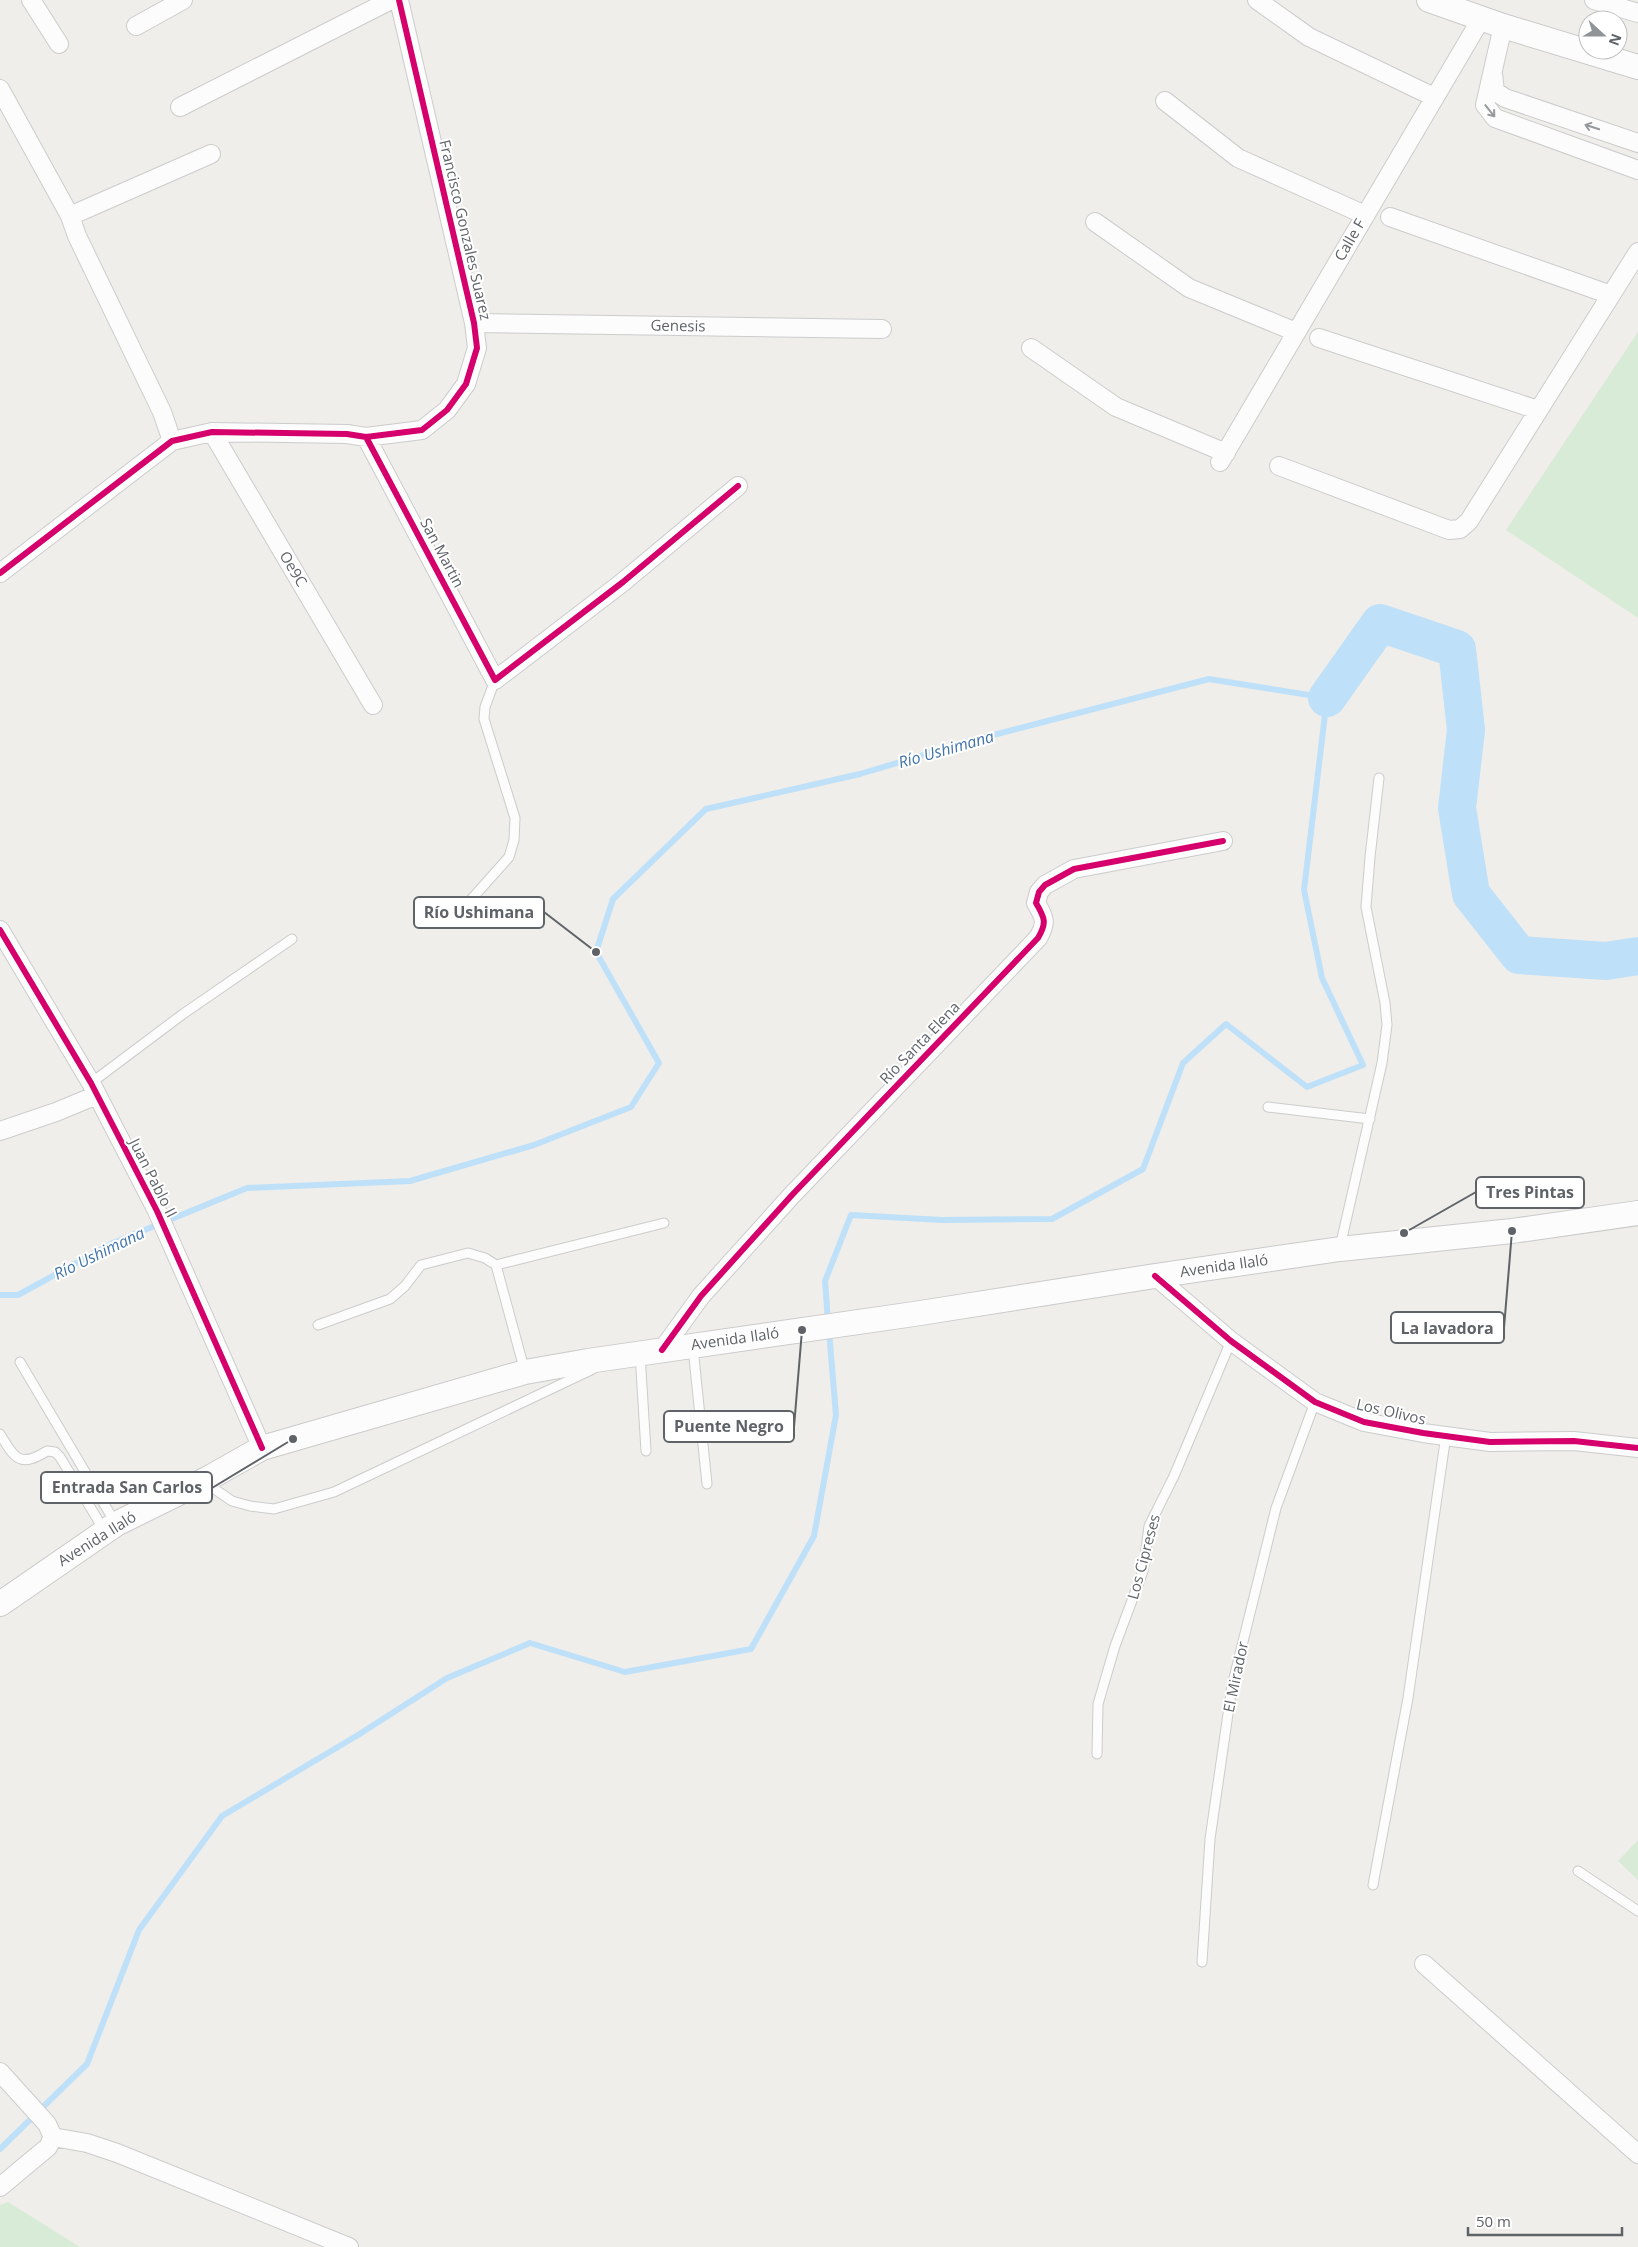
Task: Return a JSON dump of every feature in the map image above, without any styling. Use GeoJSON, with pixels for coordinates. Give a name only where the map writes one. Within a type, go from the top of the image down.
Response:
{"type":"FeatureCollection","features":[{"type":"Feature","properties":{"kind":"main road"},"geometry":{"type":"LineString","coordinates":[[1429,0],[1492,22],[1638,67]]}},
{"type":"Feature","properties":{"kind":"main road","name":"Avenida Ilaló"},"geometry":{"type":"LineString","coordinates":[[0,1604],[110,1528],[207,1479],[262,1448],[526,1372],[641,1353],[1340,1249],[1512,1231],[1638,1213]]}},
{"type":"Feature","properties":{"kind":"street"},"geometry":{"type":"LineString","coordinates":[[31,0],[59,44]]}},
{"type":"Feature","properties":{"kind":"street"},"geometry":{"type":"LineString","coordinates":[[136,26],[182,0]]}},
{"type":"Feature","properties":{"kind":"street"},"geometry":{"type":"LineString","coordinates":[[180,107],[391,0]]}},
{"type":"Feature","properties":{"kind":"street","name":"Francisco Gonzales Suarez"},"geometry":{"type":"LineString","coordinates":[[0,573],[172,441],[212,432],[347,434],[366,437],[422,430],[447,410],[466,384],[477,348],[474,323],[399,0]]}},
{"type":"Feature","properties":{"kind":"street"},"geometry":{"type":"LineString","coordinates":[[1257,0],[1308,37],[1434,97]]}},
{"type":"Feature","properties":{"kind":"street"},"geometry":{"type":"LineString","coordinates":[[1594,0],[1638,13]]}},
{"type":"Feature","properties":{"kind":"street"},"geometry":{"type":"LineString","coordinates":[[1492,22],[1492,65],[1495,91],[1505,98],[1638,143]]}},
{"type":"Feature","properties":{"kind":"street","name":"Calle F"},"geometry":{"type":"LineString","coordinates":[[1031,348],[1116,407],[1223,458],[1434,97],[1492,22]]}},
{"type":"Feature","properties":{"kind":"street"},"geometry":{"type":"LineString","coordinates":[[1492,65],[1485,105],[1495,118],[1638,170]]}},
{"type":"Feature","properties":{"kind":"street"},"geometry":{"type":"LineString","coordinates":[[0,89],[70,216],[77,236],[151,387],[172,441]]}},
{"type":"Feature","properties":{"kind":"street"},"geometry":{"type":"LineString","coordinates":[[1165,101],[1238,158],[1365,215]]}},
{"type":"Feature","properties":{"kind":"street"},"geometry":{"type":"LineString","coordinates":[[70,216],[210,154]]}},
{"type":"Feature","properties":{"kind":"street"},"geometry":{"type":"LineString","coordinates":[[1390,217],[1611,295]]}},
{"type":"Feature","properties":{"kind":"street"},"geometry":{"type":"LineString","coordinates":[[1095,222],[1189,288],[1296,332]]}},
{"type":"Feature","properties":{"kind":"street"},"geometry":{"type":"LineString","coordinates":[[1279,466],[1449,530],[1460,529],[1469,521],[1638,252]]}},
{"type":"Feature","properties":{"kind":"street","name":"Genesis"},"geometry":{"type":"LineString","coordinates":[[474,323],[882,329]]}},
{"type":"Feature","properties":{"kind":"street"},"geometry":{"type":"LineString","coordinates":[[1319,338],[1538,410]]}},
{"type":"Feature","properties":{"kind":"street","name":"Oe9C"},"geometry":{"type":"LineString","coordinates":[[212,432],[373,705]]}},
{"type":"Feature","properties":{"kind":"street","name":"San Martin"},"geometry":{"type":"LineString","coordinates":[[366,437],[495,680]]}},
{"type":"Feature","properties":{"kind":"street"},"geometry":{"type":"LineString","coordinates":[[495,680],[623,582],[738,486]]}},
{"type":"Feature","properties":{"kind":"street","name":"Río Santa Elena"},"geometry":{"type":"LineString","coordinates":[[641,1353],[701,1296],[792,1195],[1038,938],[1044,928],[1043,914],[1036,903],[1039,892],[1045,885],[1074,869],[1223,841]]}},
{"type":"Feature","properties":{"kind":"street","name":"Juan Pablo II"},"geometry":{"type":"LineString","coordinates":[[0,930],[94,1089],[157,1211],[262,1448]]}},
{"type":"Feature","properties":{"kind":"street"},"geometry":{"type":"LineString","coordinates":[[0,1131],[56,1112],[94,1089]]}},
{"type":"Feature","properties":{"kind":"street","name":"Los Olivos"},"geometry":{"type":"LineString","coordinates":[[1155,1276],[1231,1341],[1315,1402],[1364,1422],[1423,1433],[1490,1442],[1574,1441],[1638,1448]]}},
{"type":"Feature","properties":{"kind":"street"},"geometry":{"type":"LineString","coordinates":[[1424,1964],[1638,2154]]}},
{"type":"Feature","properties":{"kind":"street"},"geometry":{"type":"LineString","coordinates":[[5,2078],[50,2130],[117,2153],[349,2247]]}},
{"type":"Feature","properties":{"kind":"street"},"geometry":{"type":"LineString","coordinates":[[0,2187],[48,2147],[50,2130]]}},
{"type":"Feature","properties":{"kind":"lane"},"geometry":{"type":"LineString","coordinates":[[460,912],[509,857],[514,840],[515,818],[484,719],[485,707],[495,680]]}},
{"type":"Feature","properties":{"kind":"lane"},"geometry":{"type":"LineString","coordinates":[[1340,1249],[1382,1063],[1387,1025],[1385,1002],[1366,907],[1379,778]]}},
{"type":"Feature","properties":{"kind":"lane"},"geometry":{"type":"LineString","coordinates":[[94,1089],[183,1014],[292,939]]}},
{"type":"Feature","properties":{"kind":"lane"},"geometry":{"type":"LineString","coordinates":[[1268,1107],[1370,1119]]}},
{"type":"Feature","properties":{"kind":"lane"},"geometry":{"type":"LineString","coordinates":[[496,1265],[664,1223]]}},
{"type":"Feature","properties":{"kind":"lane"},"geometry":{"type":"LineString","coordinates":[[318,1326],[390,1299],[405,1286],[421,1265],[468,1253],[485,1258],[496,1265],[526,1372]]}},
{"type":"Feature","properties":{"kind":"lane","name":"Los Cipreses"},"geometry":{"type":"LineString","coordinates":[[1097,1754],[1098,1704],[1112,1655],[1143,1571],[1149,1526],[1174,1476],[1231,1341]]}},
{"type":"Feature","properties":{"kind":"lane"},"geometry":{"type":"LineString","coordinates":[[692,1346],[707,1484]]}},
{"type":"Feature","properties":{"kind":"lane"},"geometry":{"type":"LineString","coordinates":[[207,1479],[216,1490],[232,1501],[250,1506],[274,1509],[334,1492],[641,1353],[646,1451]]}},
{"type":"Feature","properties":{"kind":"lane"},"geometry":{"type":"LineString","coordinates":[[20,1362],[110,1528]]}},
{"type":"Feature","properties":{"kind":"lane","name":"El Mirador"},"geometry":{"type":"LineString","coordinates":[[1202,1962],[1210,1840],[1232,1686],[1276,1508],[1315,1402]]}},
{"type":"Feature","properties":{"kind":"lane"},"geometry":{"type":"LineString","coordinates":[[0,1434],[13,1455],[22,1459],[32,1460],[47,1451],[55,1452],[110,1528]]}},
{"type":"Feature","properties":{"kind":"lane"},"geometry":{"type":"LineString","coordinates":[[1373,1885],[1408,1698],[1446,1435]]}},
{"type":"Feature","properties":{"kind":"lane"},"geometry":{"type":"LineString","coordinates":[[1578,1871],[1638,1911]]}},
{"type":"Feature","properties":{"kind":"green space"},"geometry":{"type":"Polygon","coordinates":[[[1638,332],[1638,618],[1506,530],[1638,332]]]}},
{"type":"Feature","properties":{"kind":"green space"},"geometry":{"type":"Polygon","coordinates":[[[1638,1840],[1638,1880],[1618,1861],[1638,1840]]]}},
{"type":"Feature","properties":{"kind":"green space"},"geometry":{"type":"Polygon","coordinates":[[[8,2202],[80,2247],[0,2247],[0,2205],[8,2202]]]}},
{"type":"Feature","properties":{"kind":"waterway","name":"Río Ushimana"},"geometry":{"type":"LineString","coordinates":[[1327,698],[1380,623],[1457,649],[1466,730],[1457,808],[1471,894],[1519,955],[1606,961],[1638,956]]}},
{"type":"Feature","properties":{"kind":"waterway","name":"Río Ushimana"},"geometry":{"type":"LineString","coordinates":[[0,1295],[18,1295],[113,1243],[247,1188],[410,1181],[534,1145],[631,1107],[659,1063],[596,952],[613,899],[706,809],[860,774],[974,740],[1209,679],[1327,698],[1304,890],[1322,978],[1363,1065],[1307,1087],[1226,1024],[1183,1063],[1143,1169],[1052,1219],[942,1220],[851,1215],[825,1281],[828,1321]]}},
{"type":"Feature","properties":{"kind":"waterway"},"geometry":{"type":"LineString","coordinates":[[0,2149],[87,2064],[139,1930],[222,1816],[358,1735],[447,1678],[530,1643],[625,1672],[751,1649],[814,1536],[836,1415],[829,1331]]}},
{"type":"Feature","properties":{"kind":"cycle path"},"geometry":{"type":"LineString","coordinates":[[0,573],[172,441],[212,432],[347,434],[366,437],[422,430],[447,410],[466,384],[477,348],[474,323],[399,0]]}},
{"type":"Feature","properties":{"kind":"cycle path"},"geometry":{"type":"LineString","coordinates":[[366,437],[495,680],[623,582],[738,486]]}},
{"type":"Feature","properties":{"kind":"cycle path"},"geometry":{"type":"LineString","coordinates":[[662,1350],[701,1296],[792,1195],[1038,938],[1043,928],[1044,920],[1036,903],[1039,892],[1045,885],[1074,869],[1223,841]]}},
{"type":"Feature","properties":{"kind":"cycle path"},"geometry":{"type":"LineString","coordinates":[[0,930],[91,1083],[157,1211],[262,1448]]}},
{"type":"Feature","properties":{"kind":"cycle path"},"geometry":{"type":"LineString","coordinates":[[1155,1276],[1231,1341],[1315,1402],[1364,1422],[1423,1433],[1490,1442],[1574,1441],[1638,1448]]}},
{"type":"Feature","properties":{"kind":"place","name":"Río Ushimana"},"geometry":{"type":"Point","coordinates":[596,952]}},
{"type":"Feature","properties":{"kind":"place","name":"La lavadora"},"geometry":{"type":"Point","coordinates":[1512,1231]}},
{"type":"Feature","properties":{"kind":"place","name":"Tres Pintas"},"geometry":{"type":"Point","coordinates":[1404,1233]}},
{"type":"Feature","properties":{"kind":"place","name":"Puente Negro"},"geometry":{"type":"Point","coordinates":[802,1330]}},
{"type":"Feature","properties":{"kind":"place","name":"Entrada San Carlos"},"geometry":{"type":"Point","coordinates":[293,1439]}}]}
